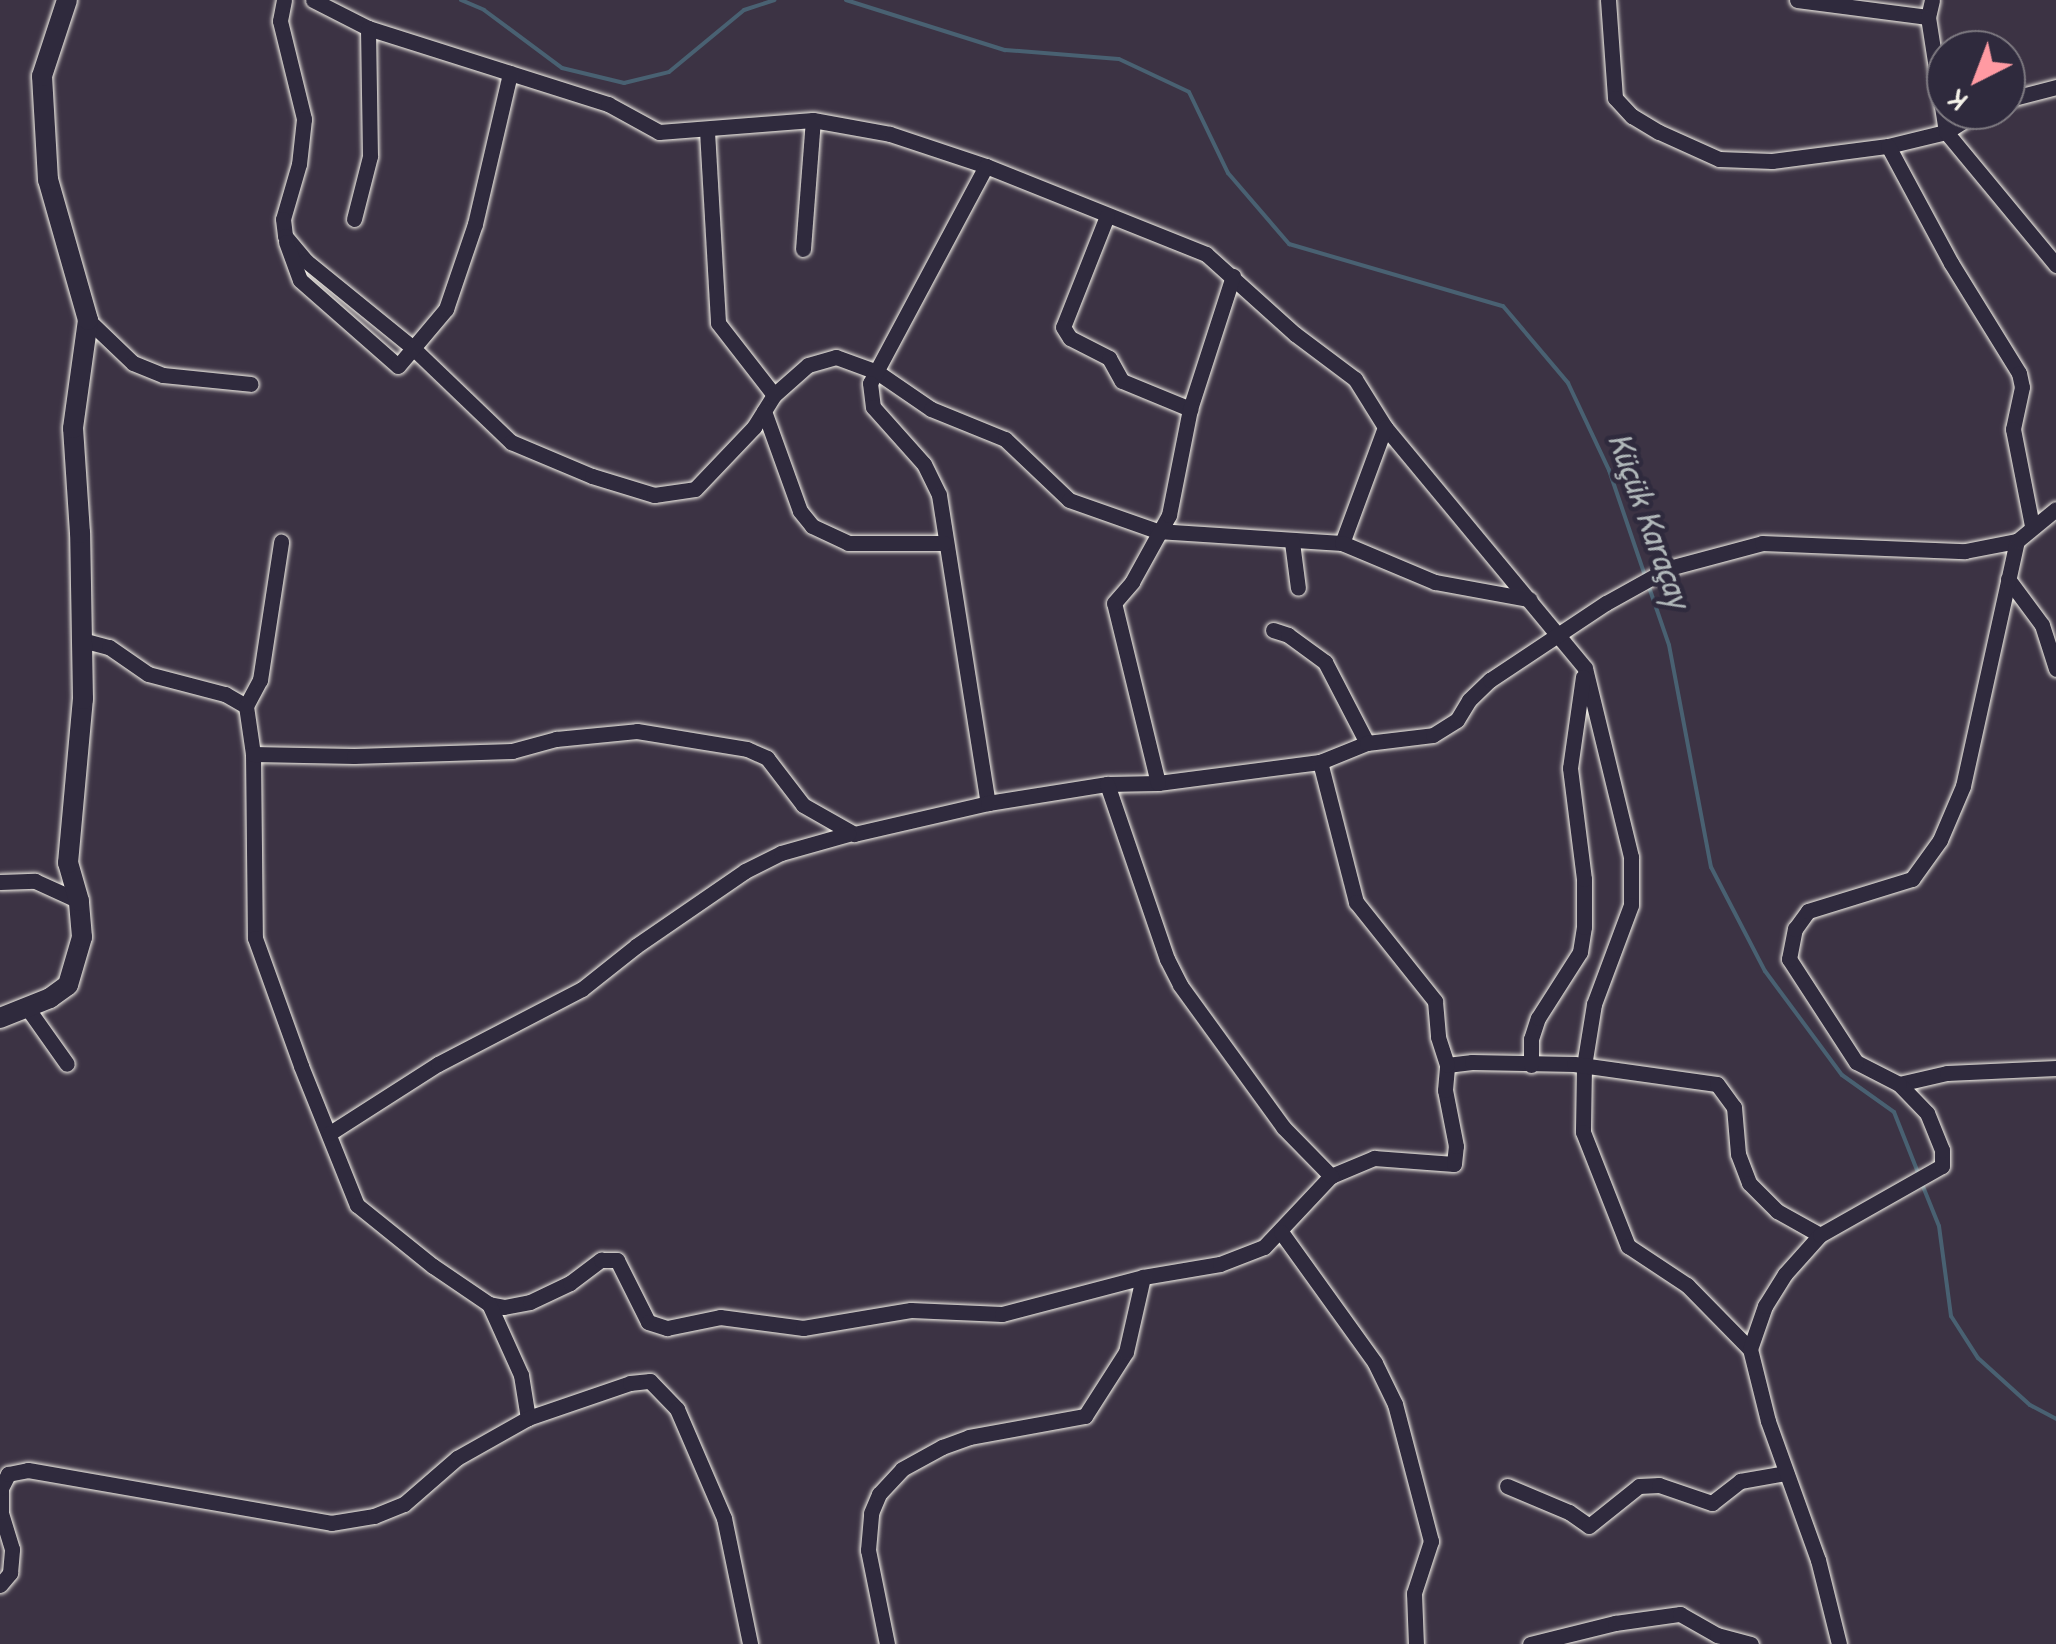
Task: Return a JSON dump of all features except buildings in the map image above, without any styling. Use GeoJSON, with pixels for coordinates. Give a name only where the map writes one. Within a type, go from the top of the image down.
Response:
{"type":"FeatureCollection","features":[{"type":"Feature","properties":{"kind":"street"},"geometry":{"type":"LineString","coordinates":[[0,1018],[28,1009],[68,985],[82,937],[80,901],[68,863],[82,699],[73,428],[88,320],[48,180],[42,76],[67,0]]}},
{"type":"Feature","properties":{"kind":"street"},"geometry":{"type":"LineString","coordinates":[[284,0],[280,20],[304,119],[299,164],[283,219],[285,236],[300,280],[398,366],[446,309],[464,258],[510,73]]}},
{"type":"Feature","properties":{"kind":"street"},"geometry":{"type":"LineString","coordinates":[[313,0],[368,28],[608,104],[659,132],[707,132],[750,123],[812,120],[890,134],[986,166],[1206,254],[1295,334],[1355,379],[1385,427],[1585,668],[1631,858],[1631,905],[1594,1004],[1584,1066],[1583,1132],[1620,1235],[1628,1246],[1687,1285],[1750,1349],[1786,1472],[1818,1560],[1839,1644]]}},
{"type":"Feature","properties":{"kind":"street"},"geometry":{"type":"LineString","coordinates":[[1608,0],[1615,98],[1632,116],[1659,132],[1719,159],[1772,162],[1888,146],[1949,130]]}},
{"type":"Feature","properties":{"kind":"street"},"geometry":{"type":"LineString","coordinates":[[1797,0],[1928,17]]}},
{"type":"Feature","properties":{"kind":"street"},"geometry":{"type":"LineString","coordinates":[[1932,0],[1928,17],[1946,132],[2056,265]]}},
{"type":"Feature","properties":{"kind":"street"},"geometry":{"type":"LineString","coordinates":[[354,219],[370,156],[368,28]]}},
{"type":"Feature","properties":{"kind":"street"},"geometry":{"type":"LineString","coordinates":[[2026,95],[2056,88]]}},
{"type":"Feature","properties":{"kind":"street"},"geometry":{"type":"LineString","coordinates":[[802,248],[812,120]]}},
{"type":"Feature","properties":{"kind":"street"},"geometry":{"type":"LineString","coordinates":[[707,132],[718,323],[774,395]]}},
{"type":"Feature","properties":{"kind":"street"},"geometry":{"type":"LineString","coordinates":[[1888,146],[1951,263],[2019,374],[2022,387],[2013,429],[2032,526]]}},
{"type":"Feature","properties":{"kind":"street"},"geometry":{"type":"LineString","coordinates":[[986,166],[870,383],[873,407],[924,464],[940,494],[944,543],[988,803]]}},
{"type":"Feature","properties":{"kind":"street"},"geometry":{"type":"LineString","coordinates":[[1107,216],[1063,326],[1070,338],[1109,358],[1122,381],[1190,410]]}},
{"type":"Feature","properties":{"kind":"street"},"geometry":{"type":"LineString","coordinates":[[285,236],[306,261],[414,348],[511,442],[592,476],[654,495],[695,489],[774,395],[808,365],[836,356],[877,372],[931,409],[1005,439],[1068,500],[1157,531],[1342,544],[1435,582],[1530,600]]}},
{"type":"Feature","properties":{"kind":"street"},"geometry":{"type":"LineString","coordinates":[[1158,783],[1114,603],[1132,582],[1168,515],[1190,410],[1233,276]]}},
{"type":"Feature","properties":{"kind":"street"},"geometry":{"type":"LineString","coordinates":[[88,320],[133,363],[163,374],[252,384]]}},
{"type":"Feature","properties":{"kind":"street"},"geometry":{"type":"LineString","coordinates":[[764,411],[800,511],[812,526],[848,543],[944,543]]}},
{"type":"Feature","properties":{"kind":"street"},"geometry":{"type":"LineString","coordinates":[[1342,544],[1385,427]]}},
{"type":"Feature","properties":{"kind":"street"},"geometry":{"type":"LineString","coordinates":[[1750,1349],[1765,1306],[1785,1274],[1820,1235],[1942,1166],[1938,1132],[1900,1084],[1856,1062],[1788,959],[1795,930],[1808,911],[1912,879],[1940,840],[1963,786],[2017,541],[2056,509]]}},
{"type":"Feature","properties":{"kind":"street"},"geometry":{"type":"LineString","coordinates":[[330,1133],[438,1064],[582,989],[636,946],[745,871],[781,853],[988,803],[1106,784],[1158,783],[1320,762],[1367,742],[1433,736],[1457,720],[1468,700],[1490,680],[1606,603],[1669,568],[1762,543],[1918,551],[1965,550],[2017,541]]}},
{"type":"Feature","properties":{"kind":"street"},"geometry":{"type":"LineString","coordinates":[[282,542],[260,680],[246,706],[253,754],[254,938],[266,980],[357,1204],[417,1254],[489,1304],[504,1308],[530,1302],[570,1283],[600,1260],[617,1260],[648,1322],[667,1328],[720,1317],[803,1328],[911,1310],[1002,1314],[1144,1277],[1220,1264],[1264,1247],[1331,1176],[1374,1158],[1454,1164],[1456,1146],[1445,1090],[1447,1066],[1438,1037],[1435,1000],[1356,902],[1320,762]]}},
{"type":"Feature","properties":{"kind":"street"},"geometry":{"type":"LineString","coordinates":[[1292,542],[1298,588]]}},
{"type":"Feature","properties":{"kind":"street"},"geometry":{"type":"LineString","coordinates":[[2008,579],[2042,625],[2056,669]]}},
{"type":"Feature","properties":{"kind":"street"},"geometry":{"type":"LineString","coordinates":[[1273,630],[1288,635],[1325,662],[1367,742]]}},
{"type":"Feature","properties":{"kind":"street"},"geometry":{"type":"LineString","coordinates":[[82,640],[109,648],[148,674],[225,694],[246,706]]}},
{"type":"Feature","properties":{"kind":"street"},"geometry":{"type":"LineString","coordinates":[[1531,1065],[1531,1039],[1538,1018],[1580,952],[1584,927],[1584,879],[1570,768],[1585,668]]}},
{"type":"Feature","properties":{"kind":"street"},"geometry":{"type":"LineString","coordinates":[[253,754],[354,756],[512,751],[556,739],[636,731],[746,749],[767,758],[803,805],[848,834]]}},
{"type":"Feature","properties":{"kind":"street"},"geometry":{"type":"LineString","coordinates":[[1106,784],[1180,985],[1283,1127],[1331,1176]]}},
{"type":"Feature","properties":{"kind":"street"},"geometry":{"type":"LineString","coordinates":[[0,882],[35,881],[80,901]]}},
{"type":"Feature","properties":{"kind":"street"},"geometry":{"type":"LineString","coordinates":[[28,1009],[67,1064]]}},
{"type":"Feature","properties":{"kind":"street"},"geometry":{"type":"LineString","coordinates":[[1447,1066],[1584,1066],[1717,1084],[1734,1107],[1738,1154],[1748,1183],[1777,1211],[1820,1235]]}},
{"type":"Feature","properties":{"kind":"street"},"geometry":{"type":"LineString","coordinates":[[1900,1084],[1947,1073],[2056,1068]]}},
{"type":"Feature","properties":{"kind":"street"},"geometry":{"type":"LineString","coordinates":[[1281,1232],[1375,1363],[1395,1404],[1431,1541],[1414,1593],[1416,1644]]}},
{"type":"Feature","properties":{"kind":"street"},"geometry":{"type":"LineString","coordinates":[[887,1644],[868,1550],[871,1514],[879,1494],[902,1470],[942,1447],[969,1437],[1084,1416],[1126,1352],[1144,1277]]}},
{"type":"Feature","properties":{"kind":"street"},"geometry":{"type":"LineString","coordinates":[[489,1304],[520,1375],[528,1418]]}},
{"type":"Feature","properties":{"kind":"street"},"geometry":{"type":"LineString","coordinates":[[0,1585],[10,1573],[12,1549],[1,1512],[1,1488],[8,1474],[28,1470],[331,1523],[374,1516],[404,1504],[457,1458],[528,1418],[630,1383],[650,1381],[666,1393],[724,1518],[750,1644]]}},
{"type":"Feature","properties":{"kind":"street"},"geometry":{"type":"LineString","coordinates":[[1506,1486],[1589,1526],[1639,1486],[1659,1485],[1712,1504],[1740,1481],[1786,1472]]}},
{"type":"Feature","properties":{"kind":"street"},"geometry":{"type":"LineString","coordinates":[[1537,1643],[1680,1614],[1717,1635],[1752,1644]]}},
{"type":"Feature","properties":{"kind":"waterway","name":"Küçük Karaçay"},"geometry":{"type":"LineString","coordinates":[[461,0],[484,10],[562,68],[624,83],[669,72],[744,10],[774,0]]}},
{"type":"Feature","properties":{"kind":"waterway","name":"Küçük Karaçay"},"geometry":{"type":"LineString","coordinates":[[846,0],[1005,50],[1119,59],[1189,92],[1228,173],[1289,244],[1503,306],[1568,383],[1609,470],[1644,573]]}},
{"type":"Feature","properties":{"kind":"waterway","name":"Küçük Karaçay"},"geometry":{"type":"LineString","coordinates":[[1649,587],[1669,645],[1711,867],[1765,971],[1842,1075],[1894,1112],[1919,1175]]}},
{"type":"Feature","properties":{"kind":"waterway","name":"Küçük Karaçay"},"geometry":{"type":"LineString","coordinates":[[1922,1184],[1939,1226],[1951,1316],[1978,1358],[2030,1405],[2056,1419]]}}]}
